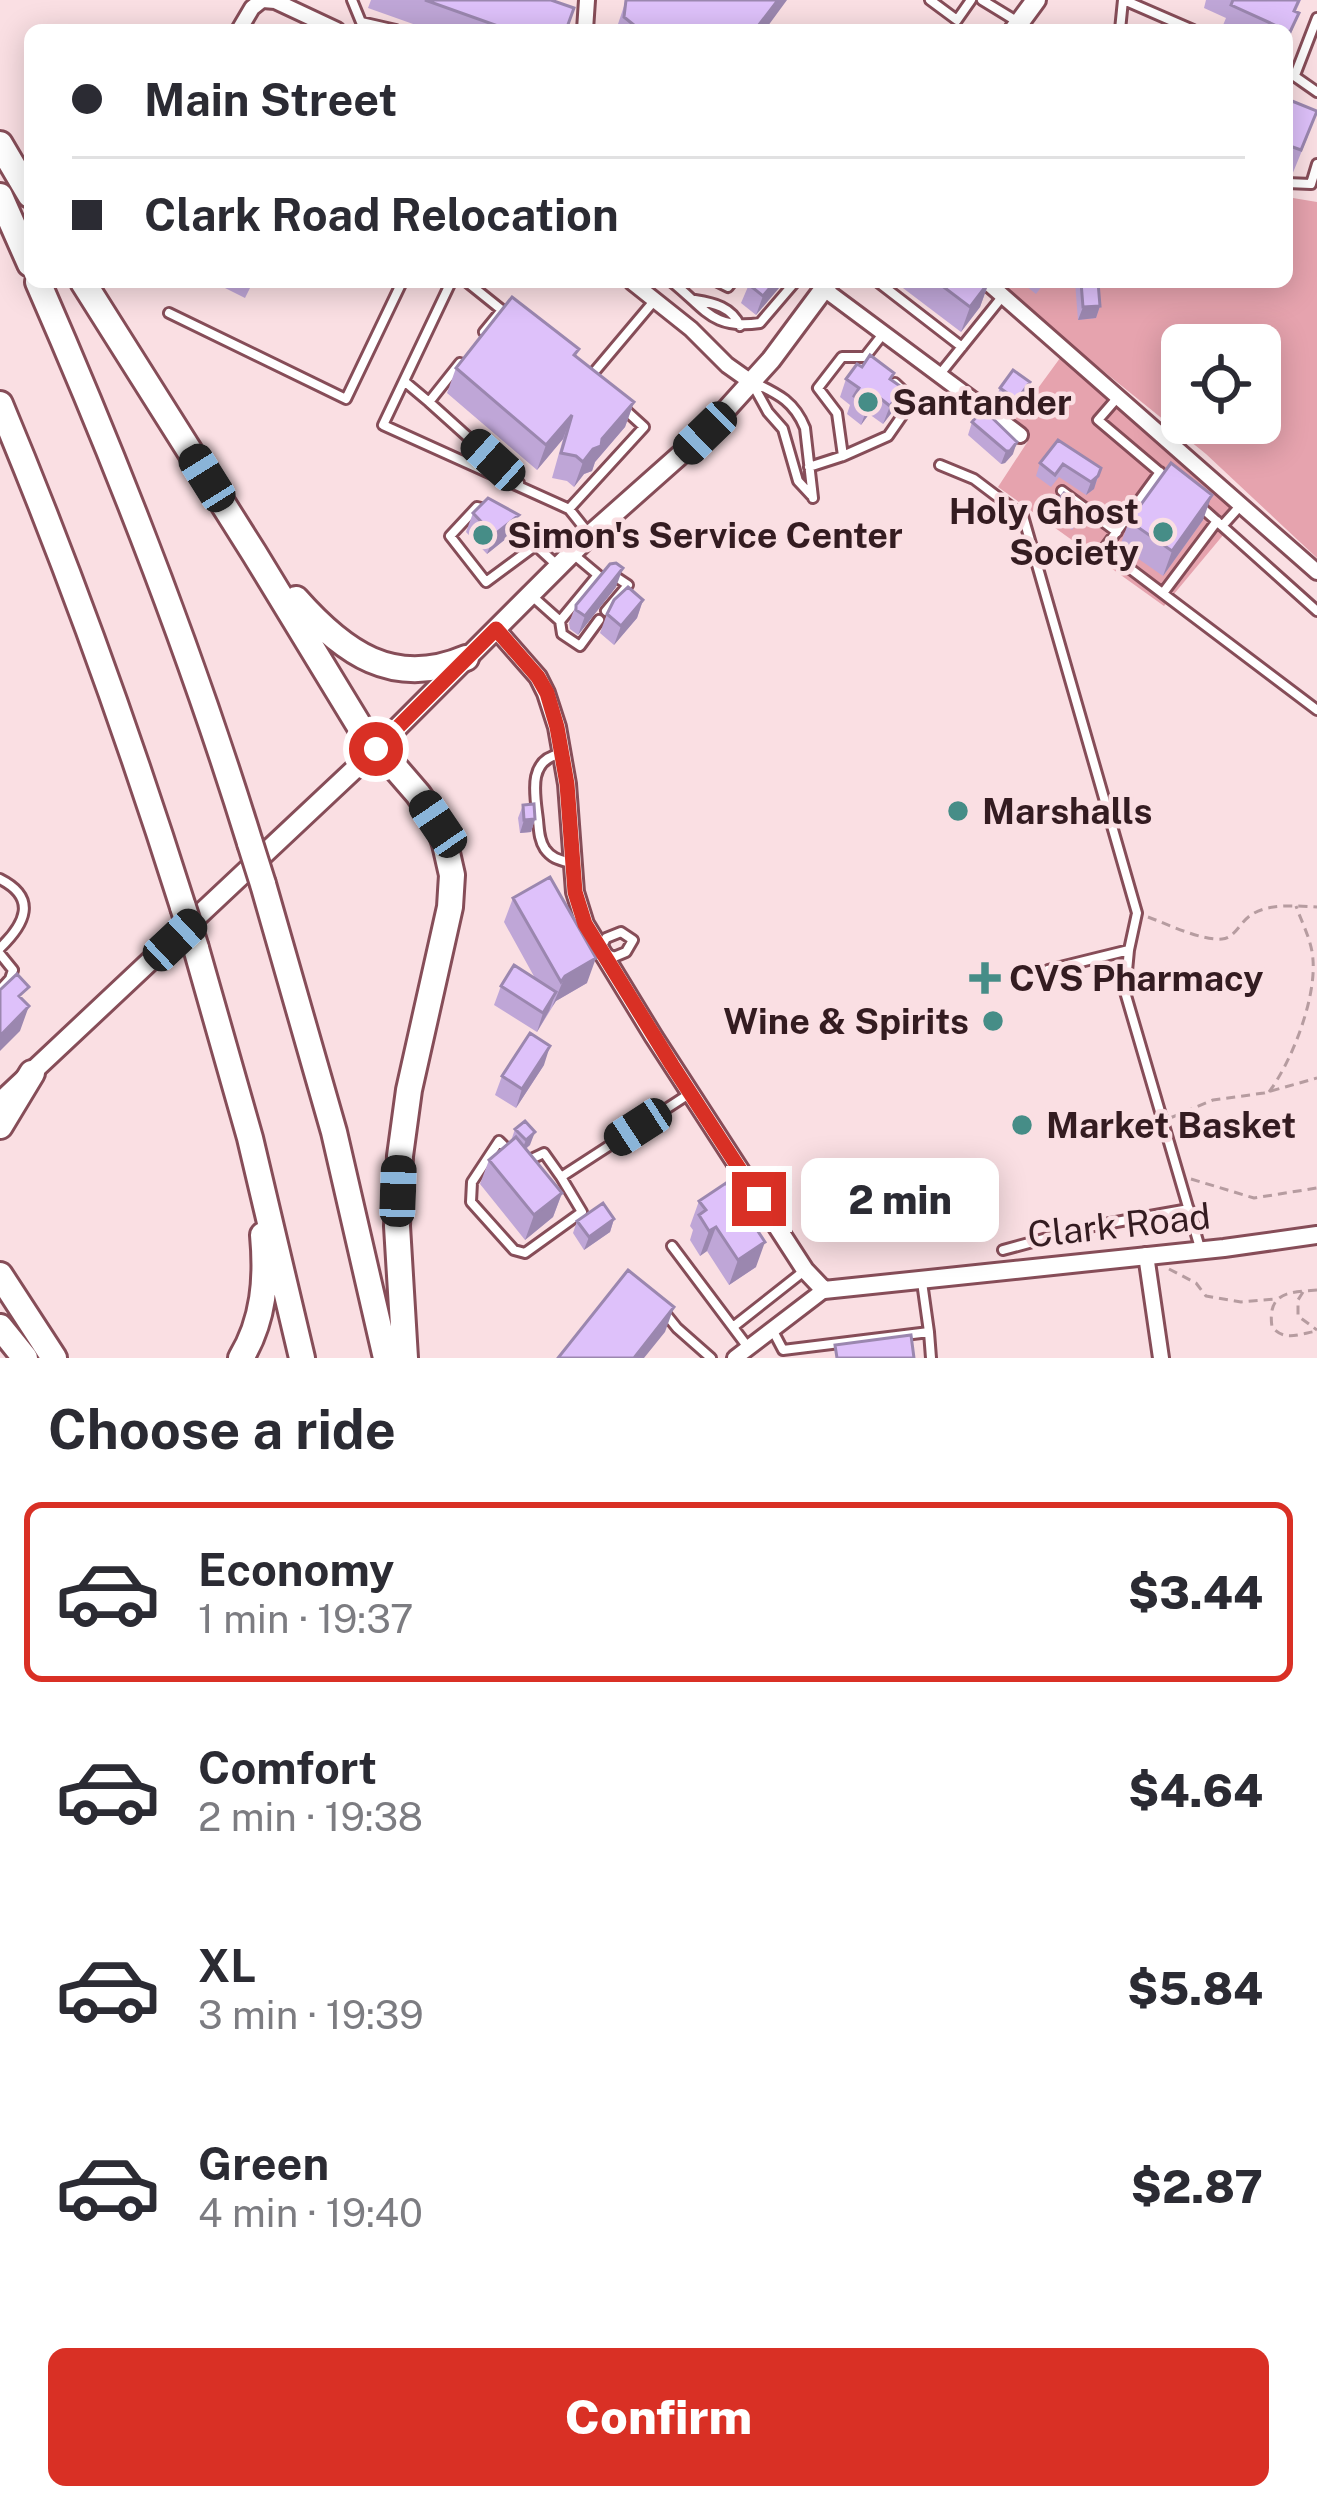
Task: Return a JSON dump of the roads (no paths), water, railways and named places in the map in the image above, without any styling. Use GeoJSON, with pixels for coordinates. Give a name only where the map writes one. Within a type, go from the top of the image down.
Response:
{"type":"FeatureCollection","features":[{"type":"Feature","properties":{"kind":"highway"},"geometry":{"type":"LineString","coordinates":[[0,145],[24,185]]}},
{"type":"Feature","properties":{"kind":"highway"},"geometry":{"type":"LineString","coordinates":[[0,196],[24,250]]}},
{"type":"Feature","properties":{"kind":"highway"},"geometry":{"type":"LineString","coordinates":[[40,288],[138,525],[222,753],[329,1112],[386,1358]]}},
{"type":"Feature","properties":{"kind":"highway"},"geometry":{"type":"LineString","coordinates":[[87,288],[360,728],[438,824],[452,874],[450,907],[409,1090],[400,1156],[397,1226],[405,1358]]}},
{"type":"Feature","properties":{"kind":"highway"},"geometry":{"type":"LineString","coordinates":[[0,404],[102,663],[196,948],[250,1138],[302,1358]]}},
{"type":"Feature","properties":{"kind":"highway"},"geometry":{"type":"LineString","coordinates":[[254,553],[311,616],[362,657],[388,667],[420,669],[466,658]]}},
{"type":"Feature","properties":{"kind":"highway"},"geometry":{"type":"LineString","coordinates":[[0,1126],[32,1072]]}},
{"type":"Feature","properties":{"kind":"highway"},"geometry":{"type":"LineString","coordinates":[[241,1358],[258,1318],[265,1274],[250,1138]]}},
{"type":"Feature","properties":{"kind":"highway"},"geometry":{"type":"LineString","coordinates":[[3,1276],[54,1358]]}},
{"type":"Feature","properties":{"kind":"highway"},"geometry":{"type":"LineString","coordinates":[[0,1327],[25,1358]]}},
{"type":"Feature","properties":{"kind":"main road"},"geometry":{"type":"LineString","coordinates":[[0,1102],[376,749],[590,535],[679,458],[771,360],[825,288]]}},
{"type":"Feature","properties":{"kind":"main road"},"geometry":{"type":"LineString","coordinates":[[0,1092],[32,1072]]}},
{"type":"Feature","properties":{"kind":"street"},"geometry":{"type":"LineString","coordinates":[[243,24],[263,0],[326,24]]}},
{"type":"Feature","properties":{"kind":"street"},"geometry":{"type":"LineString","coordinates":[[640,288],[751,382]]}},
{"type":"Feature","properties":{"kind":"street"},"geometry":{"type":"LineString","coordinates":[[831,288],[1020,436]]}},
{"type":"Feature","properties":{"kind":"street"},"geometry":{"type":"LineString","coordinates":[[994,288],[1317,572]]}},
{"type":"Feature","properties":{"kind":"street"},"geometry":{"type":"LineString","coordinates":[[496,629],[547,693],[562,753],[580,909],[599,950],[805,1270],[824,1290],[740,1355]]}},
{"type":"Feature","properties":{"kind":"street","name":"Clark Road"},"geometry":{"type":"LineString","coordinates":[[824,1290],[1317,1235]]}},
{"type":"Feature","properties":{"kind":"street"},"geometry":{"type":"LineString","coordinates":[[1146,1255],[1161,1358]]}},
{"type":"Feature","properties":{"kind":"lane"},"geometry":{"type":"LineString","coordinates":[[352,0],[361,22],[376,24]]}},
{"type":"Feature","properties":{"kind":"lane"},"geometry":{"type":"LineString","coordinates":[[930,0],[957,20],[971,0]]}},
{"type":"Feature","properties":{"kind":"lane"},"geometry":{"type":"LineString","coordinates":[[982,0],[1014,24]]}},
{"type":"Feature","properties":{"kind":"lane"},"geometry":{"type":"LineString","coordinates":[[1124,0],[1181,24]]}},
{"type":"Feature","properties":{"kind":"lane"},"geometry":{"type":"LineString","coordinates":[[1293,69],[1317,17]]}},
{"type":"Feature","properties":{"kind":"lane"},"geometry":{"type":"LineString","coordinates":[[1293,183],[1311,184],[1316,170]]}},
{"type":"Feature","properties":{"kind":"lane"},"geometry":{"type":"LineString","coordinates":[[169,314],[346,399],[399,288]]}},
{"type":"Feature","properties":{"kind":"lane"},"geometry":{"type":"LineString","coordinates":[[448,288],[382,425],[569,509],[590,535]]}},
{"type":"Feature","properties":{"kind":"lane"},"geometry":{"type":"LineString","coordinates":[[474,288],[519,323]]}},
{"type":"Feature","properties":{"kind":"lane"},"geometry":{"type":"LineString","coordinates":[[680,288],[703,311],[740,326],[760,323],[790,288]]}},
{"type":"Feature","properties":{"kind":"lane"},"geometry":{"type":"LineString","coordinates":[[886,288],[962,347]]}},
{"type":"Feature","properties":{"kind":"lane"},"geometry":{"type":"LineString","coordinates":[[939,375],[1003,296]]}},
{"type":"Feature","properties":{"kind":"lane"},"geometry":{"type":"LineString","coordinates":[[602,390],[588,378],[655,300]]}},
{"type":"Feature","properties":{"kind":"lane"},"geometry":{"type":"LineString","coordinates":[[429,402],[502,310]]}},
{"type":"Feature","properties":{"kind":"lane"},"geometry":{"type":"LineString","coordinates":[[865,357],[884,333]]}},
{"type":"Feature","properties":{"kind":"lane"},"geometry":{"type":"LineString","coordinates":[[809,467],[843,456],[888,436],[913,400],[865,357],[842,357],[818,388],[837,413],[843,456]]}},
{"type":"Feature","properties":{"kind":"lane"},"geometry":{"type":"LineString","coordinates":[[404,381],[525,489]]}},
{"type":"Feature","properties":{"kind":"lane"},"geometry":{"type":"LineString","coordinates":[[751,382],[785,397],[796,409],[806,428],[813,498],[798,481],[783,429],[751,382]]}},
{"type":"Feature","properties":{"kind":"lane"},"geometry":{"type":"LineString","coordinates":[[1118,397],[1098,420],[1173,483]]}},
{"type":"Feature","properties":{"kind":"lane"},"geometry":{"type":"LineString","coordinates":[[569,509],[644,427],[616,402]]}},
{"type":"Feature","properties":{"kind":"lane"},"geometry":{"type":"LineString","coordinates":[[940,465],[974,479],[1023,516],[1137,913],[1125,992],[1200,1250]]}},
{"type":"Feature","properties":{"kind":"lane"},"geometry":{"type":"LineString","coordinates":[[1160,472],[1105,549],[1317,710]]}},
{"type":"Feature","properties":{"kind":"lane"},"geometry":{"type":"LineString","coordinates":[[1062,491],[1117,532]]}},
{"type":"Feature","properties":{"kind":"lane"},"geometry":{"type":"LineString","coordinates":[[1199,505],[1317,610]]}},
{"type":"Feature","properties":{"kind":"lane"},"geometry":{"type":"LineString","coordinates":[[1163,593],[1240,506]]}},
{"type":"Feature","properties":{"kind":"lane"},"geometry":{"type":"LineString","coordinates":[[531,595],[560,621],[562,634],[580,646],[628,584],[610,573],[598,575],[565,560],[536,544],[499,513],[478,507],[450,536],[486,582],[536,544]]}},
{"type":"Feature","properties":{"kind":"lane"},"geometry":{"type":"LineString","coordinates":[[560,621],[598,575]]}},
{"type":"Feature","properties":{"kind":"lane"},"geometry":{"type":"LineString","coordinates":[[562,753],[541,764],[534,789],[546,851],[554,859],[572,863]]}},
{"type":"Feature","properties":{"kind":"lane"},"geometry":{"type":"LineString","coordinates":[[0,879],[17,890],[24,912],[18,931],[0,951],[14,970],[0,990]]}},
{"type":"Feature","properties":{"kind":"lane"},"geometry":{"type":"LineString","coordinates":[[1048,970],[1129,950]]}},
{"type":"Feature","properties":{"kind":"lane"},"geometry":{"type":"LineString","coordinates":[[561,1177],[690,1093]]}},
{"type":"Feature","properties":{"kind":"lane"},"geometry":{"type":"LineString","coordinates":[[499,1142],[521,1164],[544,1153],[561,1177],[582,1212],[525,1253],[514,1250],[470,1202],[472,1182],[499,1142]]}},
{"type":"Feature","properties":{"kind":"lane"},"geometry":{"type":"LineString","coordinates":[[1004,1250],[1088,1227],[1189,1209]]}},
{"type":"Feature","properties":{"kind":"lane"},"geometry":{"type":"LineString","coordinates":[[672,1246],[733,1328],[740,1355]]}},
{"type":"Feature","properties":{"kind":"lane"},"geometry":{"type":"LineString","coordinates":[[733,1328],[805,1270]]}},
{"type":"Feature","properties":{"kind":"lane"},"geometry":{"type":"LineString","coordinates":[[922,1279],[931,1358]]}},
{"type":"Feature","properties":{"kind":"lane"},"geometry":{"type":"LineString","coordinates":[[658,1304],[711,1358]]}},
{"type":"Feature","properties":{"kind":"lane"},"geometry":{"type":"LineString","coordinates":[[772,1330],[782,1354],[929,1332]]}},
{"type":"Feature","properties":{"kind":"place","name":"Santander"},"geometry":{"type":"Point","coordinates":[868,402]}},
{"type":"Feature","properties":{"kind":"place","name":"Holy Ghost Society"},"geometry":{"type":"Point","coordinates":[1163,532]}},
{"type":"Feature","properties":{"kind":"place","name":"Simon's Service Center"},"geometry":{"type":"Point","coordinates":[483,535]}},
{"type":"Feature","properties":{"kind":"place","name":"Marshalls"},"geometry":{"type":"Point","coordinates":[958,811]}},
{"type":"Feature","properties":{"kind":"place","name":"CVS Pharmacy"},"geometry":{"type":"Point","coordinates":[985,978]}},
{"type":"Feature","properties":{"kind":"place","name":"Wine & Spirits"},"geometry":{"type":"Point","coordinates":[993,1021]}},
{"type":"Feature","properties":{"kind":"place","name":"Market Basket"},"geometry":{"type":"Point","coordinates":[1022,1125]}}]}
